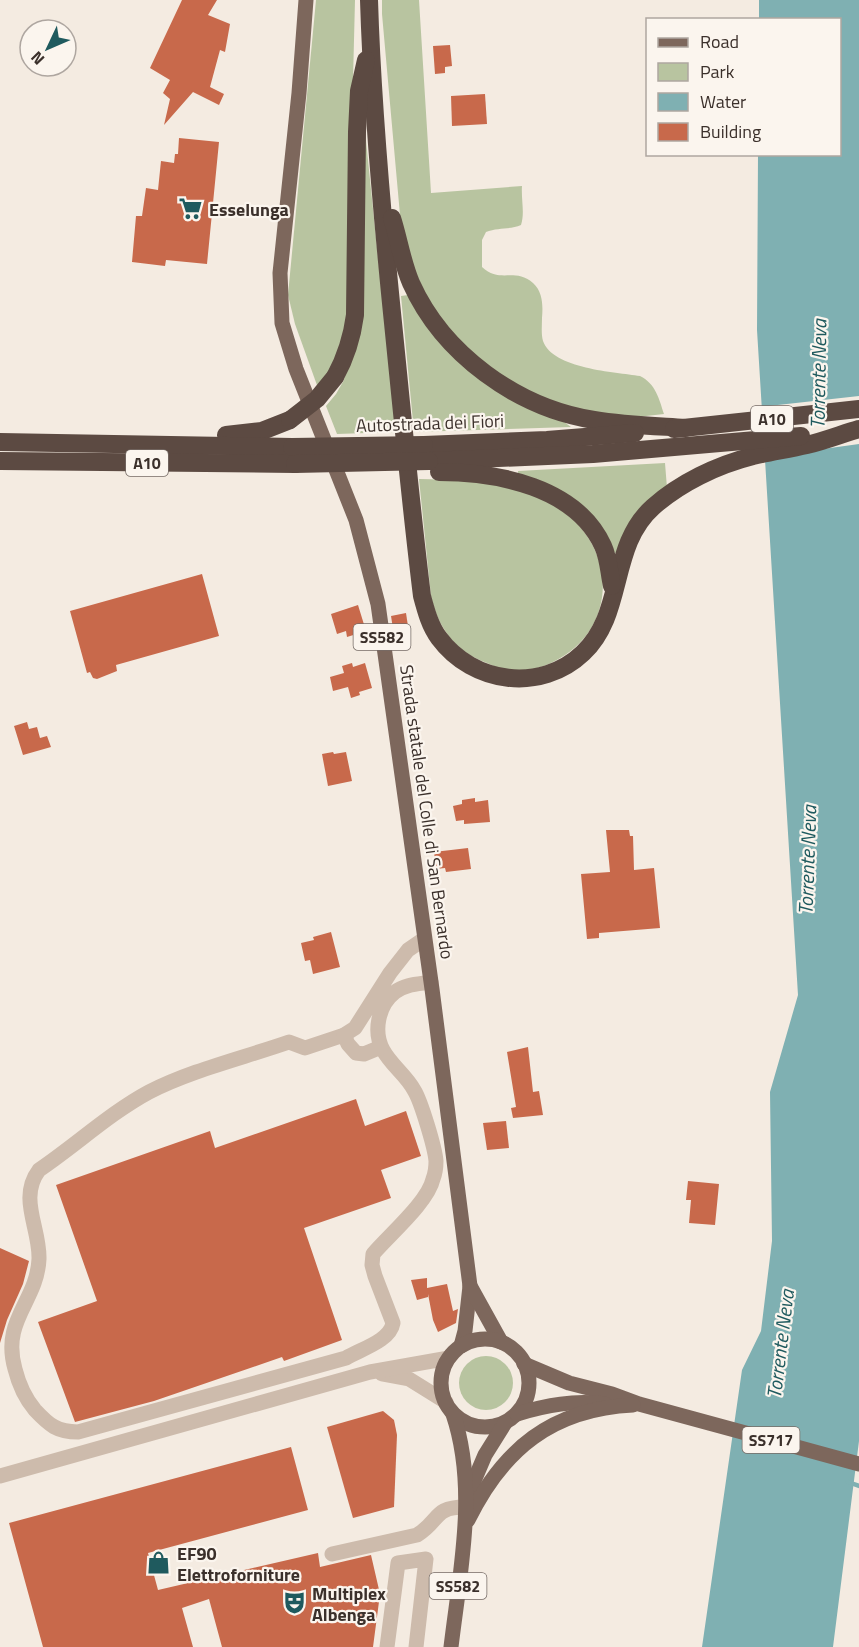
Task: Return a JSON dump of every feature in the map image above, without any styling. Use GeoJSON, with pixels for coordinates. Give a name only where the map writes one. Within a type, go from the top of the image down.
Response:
{"type":"FeatureCollection","features":[{"type":"Feature","properties":{"kind":"highway"},"geometry":{"type":"LineString","coordinates":[[369,0],[370,47],[380,179],[408,483],[421,585],[426,611],[438,637],[456,657],[469,666],[496,677],[527,679],[542,676],[571,663],[592,643],[606,618],[626,547],[632,533],[652,508],[685,484],[732,462],[808,445],[859,429]]}},
{"type":"Feature","properties":{"kind":"highway"},"geometry":{"type":"LineString","coordinates":[[129,444],[189,436],[246,434],[262,431],[290,420],[317,399],[335,377],[346,353],[354,315],[359,91],[370,47]]}},
{"type":"Feature","properties":{"kind":"highway"},"geometry":{"type":"LineString","coordinates":[[380,179],[405,267],[420,300],[447,339],[477,367],[512,390],[543,405],[577,417],[686,437]]}},
{"type":"Feature","properties":{"kind":"highway","name":"Autostrada dei Fiori"},"geometry":{"type":"LineString","coordinates":[[686,437],[859,409]]}},
{"type":"Feature","properties":{"kind":"highway","name":"Autostrada dei Fiori"},"geometry":{"type":"LineString","coordinates":[[0,461],[293,455],[355,464],[427,459],[547,440],[686,437],[859,429]]}},
{"type":"Feature","properties":{"kind":"highway","name":"Autostrada dei Fiori"},"geometry":{"type":"LineString","coordinates":[[0,442],[129,444],[293,455],[427,459]]}},
{"type":"Feature","properties":{"kind":"highway"},"geometry":{"type":"LineString","coordinates":[[427,459],[475,474],[512,480],[556,498],[584,520],[597,535],[608,558],[613,594]]}},
{"type":"Feature","properties":{"kind":"main road","name":"Strada statale del Colle di San Bernardo"},"geometry":{"type":"LineString","coordinates":[[306,0],[299,93],[280,273],[282,323],[297,369],[357,520],[378,604],[431,982],[470,1286],[461,1346]]}},
{"type":"Feature","properties":{"kind":"main road","name":"Strada statale del Colle di San Bernardo"},"geometry":{"type":"LineString","coordinates":[[470,1286],[501,1342]]}},
{"type":"Feature","properties":{"kind":"main road"},"geometry":{"type":"LineString","coordinates":[[465,1525],[463,1447],[441,1387],[443,1372],[449,1358],[461,1346],[481,1340],[501,1342],[511,1347],[520,1356],[529,1379],[529,1393],[524,1405],[511,1418],[485,1455],[466,1504]]}},
{"type":"Feature","properties":{"kind":"main road","name":"SS717"},"geometry":{"type":"LineString","coordinates":[[524,1364],[569,1383],[612,1394],[682,1417],[859,1464]]}},
{"type":"Feature","properties":{"kind":"main road","name":"SS717"},"geometry":{"type":"LineString","coordinates":[[511,1418],[540,1407],[570,1402],[617,1406],[639,1404]]}},
{"type":"Feature","properties":{"kind":"main road"},"geometry":{"type":"LineString","coordinates":[[465,1525],[481,1494],[506,1460],[537,1433],[573,1416],[617,1406]]}},
{"type":"Feature","properties":{"kind":"main road"},"geometry":{"type":"LineString","coordinates":[[450,1408],[465,1422],[478,1427],[491,1427],[511,1418]]}},
{"type":"Feature","properties":{"kind":"main road","name":"SS582"},"geometry":{"type":"LineString","coordinates":[[451,1647],[465,1525]]}},
{"type":"Feature","properties":{"kind":"street"},"geometry":{"type":"LineString","coordinates":[[424,939],[408,950],[354,1028],[344,1035],[305,1048],[289,1042],[187,1076],[148,1092],[39,1170],[29,1192],[39,1257],[36,1275],[12,1333],[11,1354],[20,1388],[31,1405],[46,1421],[63,1432],[78,1432],[346,1358],[386,1337],[391,1332],[393,1323],[374,1270],[373,1254],[423,1199],[433,1181],[436,1161],[414,1088],[389,1060],[381,1047],[377,1026],[388,1000],[395,992],[407,986],[431,982]]}},
{"type":"Feature","properties":{"kind":"street"},"geometry":{"type":"LineString","coordinates":[[344,1035],[356,1053],[363,1054],[381,1047]]}},
{"type":"Feature","properties":{"kind":"street"},"geometry":{"type":"LineString","coordinates":[[0,1476],[370,1372],[449,1358]]}},
{"type":"Feature","properties":{"kind":"street"},"geometry":{"type":"LineString","coordinates":[[370,1372],[410,1378],[450,1408]]}},
{"type":"Feature","properties":{"kind":"street"},"geometry":{"type":"LineString","coordinates":[[332,1554],[417,1535],[428,1528],[438,1514],[452,1507],[466,1504]]}},
{"type":"Feature","properties":{"kind":"street"},"geometry":{"type":"LineString","coordinates":[[416,1647],[428,1528]]}},
{"type":"Feature","properties":{"kind":"street"},"geometry":{"type":"LineString","coordinates":[[387,1647],[398,1563],[426,1558]]}},
{"type":"Feature","properties":{"kind":"green space"},"geometry":{"type":"Polygon","coordinates":[[[316,0],[355,0],[347,319],[337,355],[318,388],[295,324],[288,295],[316,0]]]}},
{"type":"Feature","properties":{"kind":"green space"},"geometry":{"type":"Polygon","coordinates":[[[382,0],[419,0],[431,193],[522,186],[521,225],[486,232],[482,240],[482,267],[495,274],[520,276],[533,283],[541,295],[542,338],[549,350],[559,358],[586,368],[640,376],[650,383],[664,414],[628,418],[554,405],[513,385],[471,353],[442,323],[426,296],[409,257],[400,215],[382,0]]]}},
{"type":"Feature","properties":{"kind":"green space"},"geometry":{"type":"Polygon","coordinates":[[[365,131],[396,432],[337,434],[326,406],[344,380],[365,131]]]}},
{"type":"Feature","properties":{"kind":"green space"},"geometry":{"type":"Polygon","coordinates":[[[408,295],[424,321],[571,427],[414,432],[401,296],[408,295]]]}},
{"type":"Feature","properties":{"kind":"green space"},"geometry":{"type":"Polygon","coordinates":[[[665,463],[667,488],[616,553],[613,552],[606,535],[518,478],[518,471],[665,463]]]}},
{"type":"Feature","properties":{"kind":"green space"},"geometry":{"type":"Polygon","coordinates":[[[419,479],[456,480],[511,488],[545,501],[561,510],[580,526],[593,546],[601,567],[603,589],[599,611],[590,631],[574,648],[541,667],[510,671],[476,658],[450,637],[438,618],[431,596],[419,479]]]}},
{"type":"Feature","properties":{"kind":"green space"},"geometry":{"type":"Polygon","coordinates":[[[481,1356],[491,1356],[501,1360],[509,1368],[513,1383],[509,1398],[501,1406],[491,1410],[481,1410],[471,1406],[463,1398],[459,1388],[459,1378],[463,1368],[471,1360],[481,1356]]]}},
{"type":"Feature","properties":{"kind":"water","name":"Torrente Neva"},"geometry":{"type":"Polygon","coordinates":[[[759,0],[859,0],[859,1441],[833,1647],[702,1647],[742,1370],[761,1331],[772,1241],[770,1092],[798,995],[757,330],[758,156],[841,156],[841,18],[759,18],[759,0]]]}},
{"type":"Feature","properties":{"kind":"pier"},"geometry":{"type":"Polygon","coordinates":[[[859,396],[859,444],[787,454],[762,454],[759,407],[859,396]]]}},
{"type":"Feature","properties":{"kind":"building"},"geometry":{"type":"Polygon","coordinates":[[[182,0],[217,0],[208,15],[230,24],[225,52],[220,50],[210,87],[224,94],[219,105],[193,92],[164,125],[170,99],[163,93],[170,80],[150,68],[182,0]]]}},
{"type":"Feature","properties":{"kind":"building"},"geometry":{"type":"Polygon","coordinates":[[[450,45],[452,66],[445,67],[445,73],[435,74],[433,46],[450,45]]]}},
{"type":"Feature","properties":{"kind":"building"},"geometry":{"type":"Polygon","coordinates":[[[485,94],[487,124],[452,126],[451,96],[485,94]]]}},
{"type":"Feature","properties":{"kind":"building"},"geometry":{"type":"Polygon","coordinates":[[[179,138],[219,142],[207,264],[166,260],[165,266],[132,262],[136,216],[142,216],[146,188],[158,190],[161,161],[174,163],[175,154],[178,154],[179,138]]]}},
{"type":"Feature","properties":{"kind":"building"},"geometry":{"type":"Polygon","coordinates":[[[202,574],[219,636],[116,665],[117,671],[97,679],[93,678],[90,672],[87,673],[70,611],[202,574]]]}},
{"type":"Feature","properties":{"kind":"building"},"geometry":{"type":"Polygon","coordinates":[[[358,605],[366,631],[347,637],[346,631],[337,634],[331,614],[358,605]]]}},
{"type":"Feature","properties":{"kind":"building"},"geometry":{"type":"Polygon","coordinates":[[[406,613],[409,633],[394,635],[391,616],[406,613]]]}},
{"type":"Feature","properties":{"kind":"building"},"geometry":{"type":"Polygon","coordinates":[[[352,663],[353,667],[365,663],[372,688],[359,692],[360,695],[351,698],[348,687],[333,691],[330,677],[344,673],[342,666],[352,663]]]}},
{"type":"Feature","properties":{"kind":"building"},"geometry":{"type":"Polygon","coordinates":[[[27,722],[29,729],[37,727],[40,738],[47,736],[51,747],[23,755],[14,726],[27,722]]]}},
{"type":"Feature","properties":{"kind":"building"},"geometry":{"type":"Polygon","coordinates":[[[333,752],[334,754],[346,752],[352,781],[328,786],[322,754],[333,752]]]}},
{"type":"Feature","properties":{"kind":"building"},"geometry":{"type":"Polygon","coordinates":[[[475,798],[475,802],[488,800],[490,822],[464,824],[464,820],[456,821],[453,806],[462,804],[462,800],[475,798]]]}},
{"type":"Feature","properties":{"kind":"building"},"geometry":{"type":"Polygon","coordinates":[[[606,830],[629,830],[630,836],[633,836],[634,870],[654,868],[660,928],[599,933],[599,938],[587,939],[581,874],[610,872],[606,830]]]}},
{"type":"Feature","properties":{"kind":"building"},"geometry":{"type":"Polygon","coordinates":[[[468,848],[471,869],[446,872],[445,868],[436,869],[434,852],[468,848]]]}},
{"type":"Feature","properties":{"kind":"building"},"geometry":{"type":"Polygon","coordinates":[[[331,932],[340,967],[313,974],[310,960],[305,961],[301,943],[331,932]]]}},
{"type":"Feature","properties":{"kind":"building"},"geometry":{"type":"Polygon","coordinates":[[[528,1047],[533,1092],[539,1091],[543,1115],[513,1118],[511,1108],[516,1107],[507,1052],[528,1047]]]}},
{"type":"Feature","properties":{"kind":"building"},"geometry":{"type":"Polygon","coordinates":[[[356,1099],[365,1126],[406,1111],[421,1156],[381,1170],[391,1198],[304,1228],[342,1340],[284,1361],[282,1357],[154,1401],[75,1422],[38,1322],[97,1301],[56,1185],[210,1131],[215,1148],[356,1099]]]}},
{"type":"Feature","properties":{"kind":"building"},"geometry":{"type":"Polygon","coordinates":[[[506,1121],[509,1148],[487,1150],[483,1123],[506,1121]]]}},
{"type":"Feature","properties":{"kind":"building"},"geometry":{"type":"Polygon","coordinates":[[[688,1181],[719,1184],[715,1225],[689,1223],[691,1200],[686,1200],[688,1181]]]}},
{"type":"Feature","properties":{"kind":"building"},"geometry":{"type":"Polygon","coordinates":[[[0,1248],[29,1261],[23,1284],[7,1320],[0,1343],[0,1248]]]}},
{"type":"Feature","properties":{"kind":"building"},"geometry":{"type":"Polygon","coordinates":[[[427,1278],[427,1288],[447,1284],[453,1311],[458,1309],[456,1323],[438,1332],[428,1294],[428,1297],[417,1300],[411,1280],[427,1278]]]}},
{"type":"Feature","properties":{"kind":"building"},"geometry":{"type":"Polygon","coordinates":[[[383,1411],[394,1420],[397,1435],[394,1507],[353,1518],[327,1427],[383,1411]]]}},
{"type":"Feature","properties":{"kind":"building"},"geometry":{"type":"Polygon","coordinates":[[[291,1447],[308,1510],[148,1553],[158,1590],[318,1553],[320,1567],[371,1555],[380,1594],[373,1647],[222,1647],[209,1599],[182,1608],[193,1647],[43,1647],[9,1523],[291,1447]]]}},
{"type":"Feature","properties":{"kind":"waterway"},"geometry":{"type":"LineString","coordinates":[[848,1482],[859,1486]]}},
{"type":"Feature","properties":{"kind":"place","name":"Esselunga"},"geometry":{"type":"Point","coordinates":[191,209]}},
{"type":"Feature","properties":{"kind":"place","name":"EF90 Elettroforniture"},"geometry":{"type":"Point","coordinates":[159,1563]}},
{"type":"Feature","properties":{"kind":"place","name":"Multiplex Albenga"},"geometry":{"type":"Point","coordinates":[294,1603]}}]}
